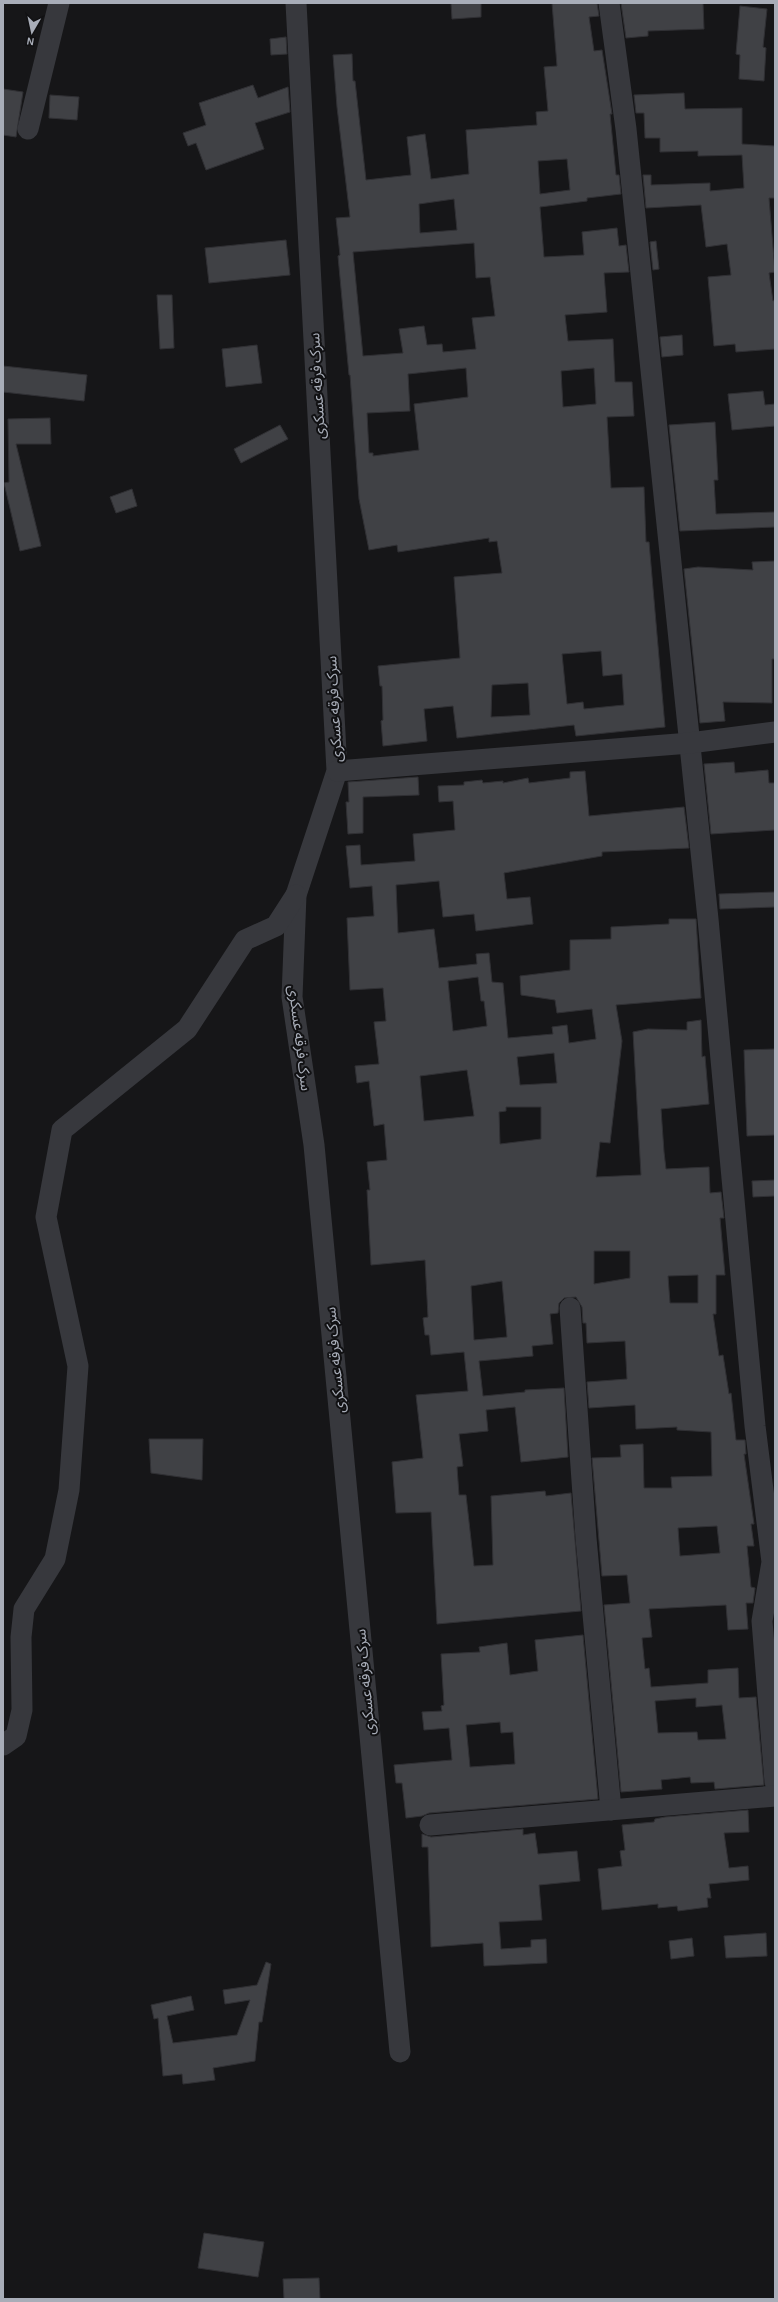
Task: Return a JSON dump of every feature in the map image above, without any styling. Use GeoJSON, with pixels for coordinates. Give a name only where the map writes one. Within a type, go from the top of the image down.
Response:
{"type":"FeatureCollection","features":[{"type":"Feature","properties":{"kind":"street"},"geometry":{"type":"LineString","coordinates":[[28,129],[59,3]]}},
{"type":"Feature","properties":{"kind":"street","name":"سرک فرقه عسکری"},"geometry":{"type":"LineString","coordinates":[[296,3],[338,771],[296,895],[292,997],[314,1145],[400,2052]]}},
{"type":"Feature","properties":{"kind":"street"},"geometry":{"type":"LineString","coordinates":[[609,3],[626,129],[690,744],[755,1418],[772,1562],[762,1621],[775,1782]]}},
{"type":"Feature","properties":{"kind":"street"},"geometry":{"type":"LineString","coordinates":[[338,771],[690,744],[775,732]]}},
{"type":"Feature","properties":{"kind":"street"},"geometry":{"type":"LineString","coordinates":[[3,1745],[16,1736],[22,1710],[21,1636],[24,1609],[55,1559],[69,1490],[78,1366],[46,1217],[62,1130],[187,1029],[245,940],[276,926],[296,895]]}},
{"type":"Feature","properties":{"kind":"street"},"geometry":{"type":"LineString","coordinates":[[570,1308],[586,1538],[612,1810]]}},
{"type":"Feature","properties":{"kind":"street"},"geometry":{"type":"LineString","coordinates":[[430,1825],[775,1796]]}},
{"type":"Feature","properties":{"kind":"building"},"geometry":{"type":"Polygon","coordinates":[[[451,3],[481,3],[481,17],[452,19],[451,3]]]}},
{"type":"Feature","properties":{"kind":"building"},"geometry":{"type":"Polygon","coordinates":[[[552,3],[597,3],[599,16],[589,17],[594,51],[602,50],[612,114],[610,114],[616,175],[619,175],[621,194],[587,198],[587,201],[540,207],[544,257],[584,255],[582,232],[617,228],[619,246],[626,245],[629,272],[604,273],[607,312],[565,315],[568,341],[613,339],[615,382],[632,382],[634,416],[607,417],[611,488],[644,487],[646,542],[649,542],[665,727],[576,736],[574,725],[457,738],[453,706],[424,709],[427,741],[383,746],[381,721],[383,720],[382,686],[380,686],[378,666],[460,658],[454,577],[502,573],[497,541],[489,542],[489,538],[398,552],[397,545],[369,550],[359,499],[350,375],[338,256],[340,255],[336,218],[350,217],[337,107],[333,55],[352,54],[353,81],[355,81],[366,180],[411,175],[407,137],[425,134],[431,179],[469,174],[466,130],[537,125],[536,112],[548,111],[544,67],[557,66],[552,3]],[[567,159],[538,161],[540,194],[570,190],[567,159]],[[454,199],[419,204],[420,233],[457,230],[454,199]],[[474,243],[353,252],[363,356],[403,353],[399,329],[424,326],[427,345],[442,344],[443,352],[476,349],[472,318],[495,316],[490,277],[476,278],[474,243]],[[466,368],[408,374],[410,411],[367,413],[369,453],[373,453],[373,456],[419,450],[414,404],[468,397],[466,368]],[[594,368],[561,371],[563,407],[596,404],[594,368]],[[601,651],[562,654],[567,704],[583,702],[584,709],[624,705],[622,674],[603,676],[601,651]],[[528,683],[492,685],[491,717],[530,715],[528,683]]]}},
{"type":"Feature","properties":{"kind":"building"},"geometry":{"type":"Polygon","coordinates":[[[621,3],[703,3],[704,29],[648,31],[648,36],[626,38],[621,3]]]}},
{"type":"Feature","properties":{"kind":"building"},"geometry":{"type":"Polygon","coordinates":[[[740,6],[767,9],[763,47],[766,48],[764,81],[739,79],[740,55],[736,54],[740,6]]]}},
{"type":"Feature","properties":{"kind":"building"},"geometry":{"type":"Polygon","coordinates":[[[286,37],[287,54],[271,55],[270,39],[286,37]]]}},
{"type":"Feature","properties":{"kind":"building"},"geometry":{"type":"Polygon","coordinates":[[[253,85],[258,98],[288,87],[290,112],[255,123],[264,149],[206,170],[196,143],[188,146],[183,133],[206,125],[199,103],[253,85]]]}},
{"type":"Feature","properties":{"kind":"building"},"geometry":{"type":"Polygon","coordinates":[[[3,89],[23,92],[16,137],[3,135],[3,89]]]}},
{"type":"Feature","properties":{"kind":"building"},"geometry":{"type":"Polygon","coordinates":[[[684,93],[685,109],[742,108],[742,144],[775,146],[775,198],[769,198],[775,272],[769,273],[773,301],[775,300],[775,349],[736,352],[735,344],[714,346],[708,277],[731,275],[727,244],[706,247],[701,205],[646,208],[643,175],[651,175],[651,185],[710,183],[710,191],[744,188],[742,155],[698,156],[698,151],[660,152],[660,138],[645,138],[644,113],[636,113],[634,95],[684,93]]]}},
{"type":"Feature","properties":{"kind":"building"},"geometry":{"type":"Polygon","coordinates":[[[50,95],[79,97],[77,120],[49,118],[50,95]]]}},
{"type":"Feature","properties":{"kind":"building"},"geometry":{"type":"Polygon","coordinates":[[[286,240],[290,275],[209,283],[205,248],[286,240]]]}},
{"type":"Feature","properties":{"kind":"building"},"geometry":{"type":"Polygon","coordinates":[[[656,241],[659,269],[653,270],[650,242],[656,241]]]}},
{"type":"Feature","properties":{"kind":"building"},"geometry":{"type":"Polygon","coordinates":[[[157,295],[172,295],[174,348],[160,349],[157,295]]]}},
{"type":"Feature","properties":{"kind":"building"},"geometry":{"type":"Polygon","coordinates":[[[682,335],[683,355],[662,357],[660,337],[682,335]]]}},
{"type":"Feature","properties":{"kind":"building"},"geometry":{"type":"Polygon","coordinates":[[[257,345],[262,383],[226,387],[222,349],[257,345]]]}},
{"type":"Feature","properties":{"kind":"building"},"geometry":{"type":"Polygon","coordinates":[[[3,366],[87,375],[84,401],[3,392],[3,366]]]}},
{"type":"Feature","properties":{"kind":"building"},"geometry":{"type":"Polygon","coordinates":[[[763,391],[765,405],[775,404],[775,426],[732,430],[728,394],[763,391]]]}},
{"type":"Feature","properties":{"kind":"building"},"geometry":{"type":"Polygon","coordinates":[[[50,418],[51,444],[16,444],[41,546],[20,551],[4,483],[9,482],[8,419],[50,418]]]}},
{"type":"Feature","properties":{"kind":"building"},"geometry":{"type":"Polygon","coordinates":[[[715,422],[718,480],[714,480],[716,514],[775,512],[775,527],[680,531],[669,425],[715,422]]]}},
{"type":"Feature","properties":{"kind":"building"},"geometry":{"type":"Polygon","coordinates":[[[280,425],[288,439],[241,463],[234,449],[280,425]]]}},
{"type":"Feature","properties":{"kind":"building"},"geometry":{"type":"Polygon","coordinates":[[[132,489],[137,506],[116,513],[110,497],[132,489]]]}},
{"type":"Feature","properties":{"kind":"building"},"geometry":{"type":"Polygon","coordinates":[[[775,561],[775,659],[772,659],[772,703],[723,702],[725,721],[700,723],[684,569],[698,567],[753,570],[752,562],[775,561]]]}},
{"type":"Feature","properties":{"kind":"building"},"geometry":{"type":"Polygon","coordinates":[[[734,762],[735,773],[768,770],[769,783],[775,783],[775,830],[711,834],[704,764],[734,762]]]}},
{"type":"Feature","properties":{"kind":"building"},"geometry":{"type":"Polygon","coordinates":[[[585,771],[589,816],[684,807],[689,848],[602,852],[602,856],[504,873],[507,899],[530,897],[533,924],[476,931],[474,914],[443,917],[439,881],[396,885],[398,933],[434,929],[439,968],[477,964],[476,954],[489,953],[492,982],[503,983],[508,1038],[553,1034],[552,1027],[567,1025],[569,1043],[596,1039],[592,1009],[557,1013],[555,1000],[521,995],[520,976],[570,970],[570,940],[611,939],[611,927],[669,924],[669,919],[696,919],[701,998],[616,1005],[622,1041],[610,1143],[600,1142],[596,1177],[641,1175],[633,1032],[648,1029],[687,1030],[687,1022],[701,1020],[702,1057],[705,1056],[709,1104],[661,1109],[664,1152],[666,1169],[709,1167],[710,1193],[721,1192],[724,1218],[720,1218],[725,1275],[716,1275],[716,1314],[713,1314],[719,1356],[723,1355],[729,1394],[731,1393],[736,1440],[745,1440],[746,1454],[744,1454],[754,1524],[751,1524],[754,1546],[747,1546],[751,1587],[755,1588],[753,1603],[746,1603],[748,1629],[728,1630],[726,1605],[649,1609],[652,1637],[642,1638],[645,1669],[649,1668],[651,1687],[708,1683],[708,1670],[738,1668],[739,1698],[756,1697],[764,1785],[715,1789],[714,1782],[691,1783],[690,1777],[661,1780],[662,1789],[621,1792],[604,1605],[630,1603],[627,1575],[602,1576],[592,1458],[621,1457],[620,1445],[643,1444],[644,1488],[672,1488],[671,1477],[712,1476],[711,1432],[677,1430],[677,1427],[636,1429],[635,1405],[589,1408],[587,1382],[627,1379],[625,1341],[587,1343],[586,1323],[583,1323],[582,1307],[576,1297],[564,1298],[559,1303],[558,1313],[550,1314],[553,1344],[532,1346],[533,1356],[479,1361],[483,1396],[525,1392],[525,1390],[564,1388],[568,1457],[521,1462],[515,1407],[486,1410],[488,1431],[459,1434],[463,1466],[457,1467],[459,1495],[466,1495],[474,1566],[493,1565],[491,1496],[545,1491],[546,1496],[571,1493],[581,1611],[437,1624],[431,1512],[396,1513],[392,1462],[423,1458],[416,1395],[468,1391],[464,1352],[431,1355],[429,1335],[425,1335],[423,1318],[428,1317],[425,1260],[371,1265],[367,1190],[370,1190],[367,1162],[387,1160],[384,1124],[374,1126],[369,1081],[357,1083],[355,1066],[379,1064],[374,1022],[386,1021],[383,988],[350,990],[347,918],[374,916],[372,886],[350,888],[346,846],[360,845],[361,865],[415,861],[413,834],[455,830],[453,801],[439,802],[438,786],[464,785],[464,782],[482,780],[483,783],[503,781],[503,783],[528,778],[529,783],[570,778],[570,772],[585,771]],[[478,977],[448,981],[453,1031],[487,1026],[484,1001],[481,1001],[478,977]],[[554,1053],[517,1057],[520,1085],[557,1083],[554,1053]],[[467,1070],[420,1076],[424,1121],[474,1116],[467,1070]],[[506,1107],[506,1111],[499,1112],[500,1144],[541,1139],[541,1107],[506,1107]],[[594,1251],[594,1284],[630,1278],[630,1251],[594,1251]],[[698,1275],[668,1276],[670,1303],[698,1303],[698,1275]],[[502,1281],[471,1286],[474,1340],[507,1337],[502,1281]],[[717,1526],[678,1528],[680,1556],[720,1553],[717,1526]],[[696,1698],[655,1701],[658,1733],[697,1732],[698,1740],[726,1739],[722,1705],[696,1707],[696,1698]]]}},
{"type":"Feature","properties":{"kind":"building"},"geometry":{"type":"Polygon","coordinates":[[[418,777],[419,795],[363,797],[363,833],[348,834],[346,802],[349,802],[348,782],[418,777]]]}},
{"type":"Feature","properties":{"kind":"building"},"geometry":{"type":"Polygon","coordinates":[[[775,892],[775,907],[720,909],[719,894],[775,892]]]}},
{"type":"Feature","properties":{"kind":"building"},"geometry":{"type":"Polygon","coordinates":[[[775,1049],[775,1135],[747,1136],[744,1050],[775,1049]]]}},
{"type":"Feature","properties":{"kind":"building"},"geometry":{"type":"Polygon","coordinates":[[[775,1180],[775,1196],[753,1197],[752,1181],[775,1180]]]}},
{"type":"Feature","properties":{"kind":"building"},"geometry":{"type":"Polygon","coordinates":[[[149,1439],[203,1439],[202,1480],[151,1473],[149,1439]]]}},
{"type":"Feature","properties":{"kind":"building"},"geometry":{"type":"Polygon","coordinates":[[[583,1635],[598,1799],[429,1813],[422,1816],[406,1818],[402,1783],[396,1783],[394,1765],[452,1760],[449,1728],[424,1730],[422,1712],[442,1711],[441,1706],[444,1705],[441,1654],[480,1652],[479,1647],[507,1643],[510,1675],[538,1671],[535,1640],[583,1635]],[[500,1722],[466,1725],[470,1767],[515,1764],[513,1732],[501,1733],[500,1722]]]}},
{"type":"Feature","properties":{"kind":"building"},"geometry":{"type":"Polygon","coordinates":[[[748,1810],[749,1832],[724,1833],[729,1868],[748,1866],[749,1880],[709,1884],[711,1898],[707,1898],[708,1907],[678,1911],[677,1906],[658,1908],[658,1904],[602,1910],[598,1869],[622,1866],[620,1851],[625,1850],[622,1825],[654,1822],[655,1819],[665,1817],[748,1810]]]}},
{"type":"Feature","properties":{"kind":"building"},"geometry":{"type":"Polygon","coordinates":[[[523,1829],[523,1835],[535,1833],[538,1854],[577,1851],[580,1881],[539,1885],[542,1920],[499,1922],[501,1949],[531,1947],[531,1940],[546,1939],[547,1963],[484,1966],[483,1943],[431,1947],[428,1847],[422,1847],[422,1834],[431,1837],[523,1829]]]}},
{"type":"Feature","properties":{"kind":"building"},"geometry":{"type":"Polygon","coordinates":[[[766,1933],[767,1956],[726,1958],[724,1936],[766,1933]]]}},
{"type":"Feature","properties":{"kind":"building"},"geometry":{"type":"Polygon","coordinates":[[[692,1938],[694,1956],[671,1959],[669,1941],[692,1938]]]}},
{"type":"Feature","properties":{"kind":"building"},"geometry":{"type":"Polygon","coordinates":[[[266,1962],[271,1964],[262,2022],[259,2022],[255,2061],[213,2068],[215,2080],[183,2084],[182,2074],[163,2076],[158,2018],[154,2019],[151,2005],[191,1996],[194,2010],[167,2016],[173,2043],[237,2035],[250,2000],[225,2004],[223,1990],[257,1985],[266,1962]]]}},
{"type":"Feature","properties":{"kind":"building"},"geometry":{"type":"Polygon","coordinates":[[[204,2233],[264,2242],[258,2277],[198,2268],[204,2233]]]}},
{"type":"Feature","properties":{"kind":"building"},"geometry":{"type":"Polygon","coordinates":[[[319,2278],[320,2299],[284,2299],[283,2279],[319,2278]]]}}]}
